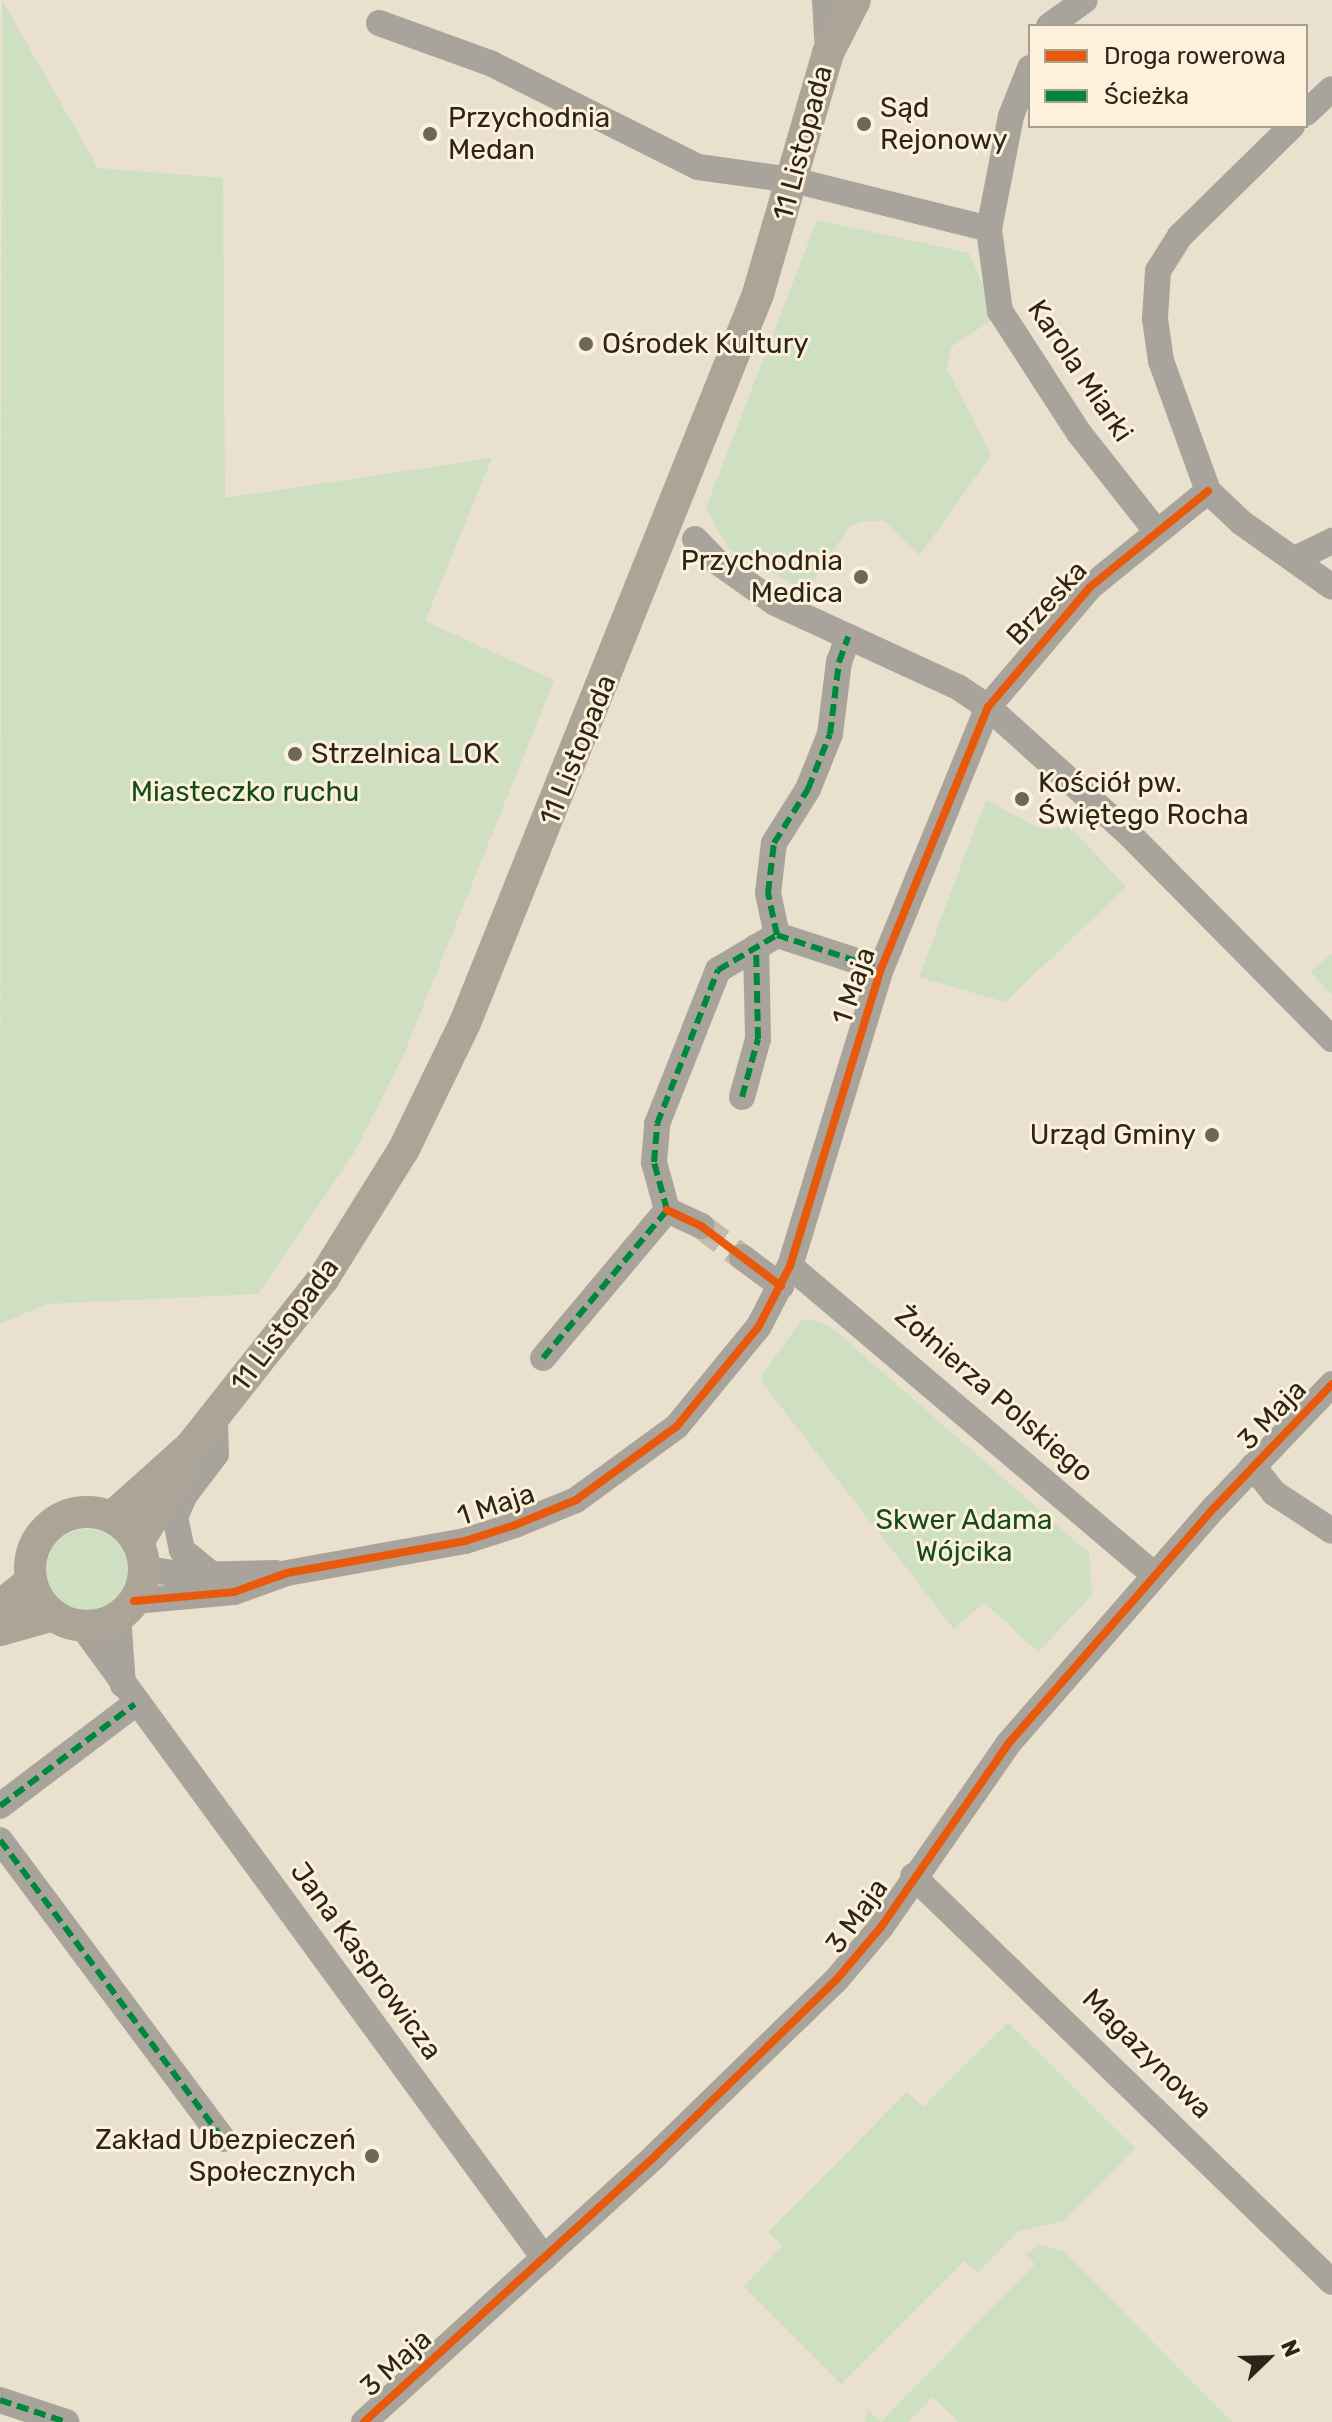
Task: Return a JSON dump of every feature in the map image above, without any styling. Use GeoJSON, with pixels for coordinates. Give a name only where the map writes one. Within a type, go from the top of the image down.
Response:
{"type":"FeatureCollection","features":[{"type":"Feature","properties":{"kind":"main road","name":"11 Listopada"},"geometry":{"type":"LineString","coordinates":[[112,1517],[191,1446],[363,1220],[465,1023],[673,515],[758,294],[828,53],[855,0]]}},
{"type":"Feature","properties":{"kind":"main road","name":"11 Listopada"},"geometry":{"type":"LineString","coordinates":[[141,1555],[153,1512],[174,1486],[191,1446]]}},
{"type":"Feature","properties":{"kind":"main road"},"geometry":{"type":"LineString","coordinates":[[0,1606],[31,1581],[34,1546],[58,1519],[92,1511],[112,1517],[141,1555],[126,1608],[67,1621],[0,1630]]}},
{"type":"Feature","properties":{"kind":"main road"},"geometry":{"type":"LineString","coordinates":[[31,1581],[67,1621]]}},
{"type":"Feature","properties":{"kind":"street"},"geometry":{"type":"LineString","coordinates":[[825,0],[828,53]]}},
{"type":"Feature","properties":{"kind":"street"},"geometry":{"type":"LineString","coordinates":[[1045,0],[1047,24]]}},
{"type":"Feature","properties":{"kind":"street"},"geometry":{"type":"LineString","coordinates":[[1050,24],[1085,0]]}},
{"type":"Feature","properties":{"kind":"street"},"geometry":{"type":"LineString","coordinates":[[379,23],[492,64],[698,167],[793,180],[989,229]]}},
{"type":"Feature","properties":{"kind":"street","name":"Karola Miarki"},"geometry":{"type":"LineString","coordinates":[[1028,73],[1011,116],[989,229],[1000,311],[1079,433],[1152,536]]}},
{"type":"Feature","properties":{"kind":"street"},"geometry":{"type":"LineString","coordinates":[[1308,111],[1332,89]]}},
{"type":"Feature","properties":{"kind":"street"},"geometry":{"type":"LineString","coordinates":[[1290,128],[1205,206],[1158,271],[1155,319],[1161,361],[1208,491],[1242,523],[1297,558],[1332,587]]}},
{"type":"Feature","properties":{"kind":"street","name":"Brzeska"},"geometry":{"type":"LineString","coordinates":[[988,707],[1090,587],[1208,491]]}},
{"type":"Feature","properties":{"kind":"street"},"geometry":{"type":"LineString","coordinates":[[695,539],[716,561],[775,603],[958,687],[988,707],[1130,835],[1332,1039]]}},
{"type":"Feature","properties":{"kind":"street"},"geometry":{"type":"LineString","coordinates":[[1297,558],[1332,541]]}},
{"type":"Feature","properties":{"kind":"street"},"geometry":{"type":"LineString","coordinates":[[742,1097],[758,1039],[774,843],[808,789],[830,734],[839,662],[848,637]]}},
{"type":"Feature","properties":{"kind":"street","name":"1 Maja"},"geometry":{"type":"LineString","coordinates":[[126,1608],[234,1592],[287,1573],[465,1541],[576,1500],[677,1426],[747,1343],[785,1276],[881,969],[988,707]]}},
{"type":"Feature","properties":{"kind":"street"},"geometry":{"type":"LineString","coordinates":[[701,1226],[667,1210],[654,1162],[657,1124],[718,970],[767,941]]}},
{"type":"Feature","properties":{"kind":"street","name":"1 Maja"},"geometry":{"type":"LineString","coordinates":[[767,941],[881,969]]}},
{"type":"Feature","properties":{"kind":"street"},"geometry":{"type":"LineString","coordinates":[[543,1358],[667,1210]]}},
{"type":"Feature","properties":{"kind":"street"},"geometry":{"type":"LineString","coordinates":[[742,1257],[785,1276]]}},
{"type":"Feature","properties":{"kind":"street","name":"Żołnierza Polskiego"},"geometry":{"type":"LineString","coordinates":[[785,1276],[848,1309],[1154,1575]]}},
{"type":"Feature","properties":{"kind":"street","name":"3 Maja"},"geometry":{"type":"LineString","coordinates":[[364,2422],[544,2258],[837,1979],[881,1927],[913,1876],[1008,1744],[1154,1575],[1332,1384]]}},
{"type":"Feature","properties":{"kind":"street"},"geometry":{"type":"LineString","coordinates":[[209,1572],[182,1550],[175,1517],[185,1495],[216,1454],[215,1417]]}},
{"type":"Feature","properties":{"kind":"street"},"geometry":{"type":"LineString","coordinates":[[1253,1466],[1274,1493],[1332,1531]]}},
{"type":"Feature","properties":{"kind":"street","name":"1 Maja"},"geometry":{"type":"LineString","coordinates":[[141,1555],[209,1572],[287,1573]]}},
{"type":"Feature","properties":{"kind":"street"},"geometry":{"type":"LineString","coordinates":[[0,1806],[129,1694],[126,1608]]}},
{"type":"Feature","properties":{"kind":"street","name":"Jana Kasprowicza"},"geometry":{"type":"LineString","coordinates":[[67,1621],[129,1694],[544,2258]]}},
{"type":"Feature","properties":{"kind":"street"},"geometry":{"type":"LineString","coordinates":[[0,1840],[223,2139]]}},
{"type":"Feature","properties":{"kind":"street","name":"Magazynowa"},"geometry":{"type":"LineString","coordinates":[[913,1876],[1332,2282]]}},
{"type":"Feature","properties":{"kind":"street"},"geometry":{"type":"LineString","coordinates":[[0,2400],[66,2422]]}},
{"type":"Feature","properties":{"kind":"green space","name":"Miasteczko ruchu"},"geometry":{"type":"Polygon","coordinates":[[[2,0],[98,168],[223,178],[225,498],[492,458],[425,621],[554,680],[403,1056],[354,1153],[258,1294],[47,1304],[0,1324],[2,0]]]}},
{"type":"Feature","properties":{"kind":"green space"},"geometry":{"type":"Polygon","coordinates":[[[817,220],[969,253],[996,317],[951,347],[947,369],[991,455],[920,555],[884,521],[864,521],[849,527],[806,591],[729,549],[706,508],[817,220]]]}},
{"type":"Feature","properties":{"kind":"green space"},"geometry":{"type":"Polygon","coordinates":[[[986,800],[1041,829],[1070,827],[1126,887],[1005,1002],[919,977],[986,800]]]}},
{"type":"Feature","properties":{"kind":"green space"},"geometry":{"type":"Polygon","coordinates":[[[1332,954],[1332,995],[1310,972],[1332,954]]]}},
{"type":"Feature","properties":{"kind":"green space","name":"Skwer Adama Wójcika"},"geometry":{"type":"Polygon","coordinates":[[[810,1319],[831,1327],[1089,1553],[1092,1595],[1038,1652],[984,1602],[954,1629],[763,1384],[761,1377],[801,1321],[810,1319]]]}},
{"type":"Feature","properties":{"kind":"green space"},"geometry":{"type":"Polygon","coordinates":[[[87,1529],[103,1532],[116,1541],[125,1554],[128,1570],[125,1586],[116,1599],[103,1608],[87,1611],[71,1608],[58,1599],[49,1586],[46,1570],[49,1554],[58,1541],[71,1532],[87,1529]]]}},
{"type":"Feature","properties":{"kind":"green space"},"geometry":{"type":"Polygon","coordinates":[[[1008,2023],[1135,2148],[1064,2221],[1018,2231],[978,2273],[964,2261],[841,2384],[744,2287],[782,2246],[768,2232],[907,2092],[923,2107],[1008,2023]]]}},
{"type":"Feature","properties":{"kind":"green space"},"geometry":{"type":"Polygon","coordinates":[[[1040,2245],[1063,2251],[1232,2422],[958,2422],[933,2397],[908,2422],[881,2422],[1035,2264],[1025,2254],[1040,2245]]]}},
{"type":"Feature","properties":{"kind":"green space"},"geometry":{"type":"Polygon","coordinates":[[[868,2410],[881,2422],[865,2422],[868,2410]]]}},
{"type":"Feature","properties":{"kind":"tunnel"},"geometry":{"type":"LineString","coordinates":[[701,1226],[742,1257]]}},
{"type":"Feature","properties":{"kind":"marked path"},"geometry":{"type":"LineString","coordinates":[[777,935],[768,893],[774,843],[808,789],[830,734],[839,662],[848,637]]}},
{"type":"Feature","properties":{"kind":"marked path"},"geometry":{"type":"LineString","coordinates":[[777,935],[881,969]]}},
{"type":"Feature","properties":{"kind":"marked path"},"geometry":{"type":"LineString","coordinates":[[543,1358],[667,1210],[654,1162],[657,1124],[718,970],[777,935]]}},
{"type":"Feature","properties":{"kind":"marked path"},"geometry":{"type":"LineString","coordinates":[[742,1097],[758,1039],[756,947]]}},
{"type":"Feature","properties":{"kind":"marked path"},"geometry":{"type":"LineString","coordinates":[[0,1806],[135,1704]]}},
{"type":"Feature","properties":{"kind":"marked path"},"geometry":{"type":"LineString","coordinates":[[0,1840],[223,2139]]}},
{"type":"Feature","properties":{"kind":"marked path"},"geometry":{"type":"LineString","coordinates":[[0,2400],[66,2422]]}},
{"type":"Feature","properties":{"kind":"cycle path"},"geometry":{"type":"LineString","coordinates":[[134,1601],[234,1592],[287,1573],[465,1541],[515,1525],[576,1500],[677,1426],[759,1326],[790,1266],[881,969],[988,707],[1090,587],[1208,491]]}},
{"type":"Feature","properties":{"kind":"cycle path"},"geometry":{"type":"LineString","coordinates":[[667,1210],[701,1226],[781,1286]]}},
{"type":"Feature","properties":{"kind":"cycle path"},"geometry":{"type":"LineString","coordinates":[[364,2422],[656,2155],[837,1979],[881,1927],[1008,1744],[1215,1507],[1332,1384]]}},
{"type":"Feature","properties":{"kind":"place","name":"Sąd Rejonowy"},"geometry":{"type":"Point","coordinates":[864,124]}},
{"type":"Feature","properties":{"kind":"place","name":"Przychodnia Medan"},"geometry":{"type":"Point","coordinates":[430,134]}},
{"type":"Feature","properties":{"kind":"place","name":"Ośrodek Kultury"},"geometry":{"type":"Point","coordinates":[586,344]}},
{"type":"Feature","properties":{"kind":"place","name":"Przychodnia Medica"},"geometry":{"type":"Point","coordinates":[861,577]}},
{"type":"Feature","properties":{"kind":"place","name":"Strzelnica LOK"},"geometry":{"type":"Point","coordinates":[295,754]}},
{"type":"Feature","properties":{"kind":"place","name":"Kościół pw. Świętego Rocha"},"geometry":{"type":"Point","coordinates":[1022,799]}},
{"type":"Feature","properties":{"kind":"place","name":"Urząd Gminy"},"geometry":{"type":"Point","coordinates":[1212,1135]}},
{"type":"Feature","properties":{"kind":"place","name":"Zakład Ubezpieczeń Społecznych"},"geometry":{"type":"Point","coordinates":[372,2156]}}]}
